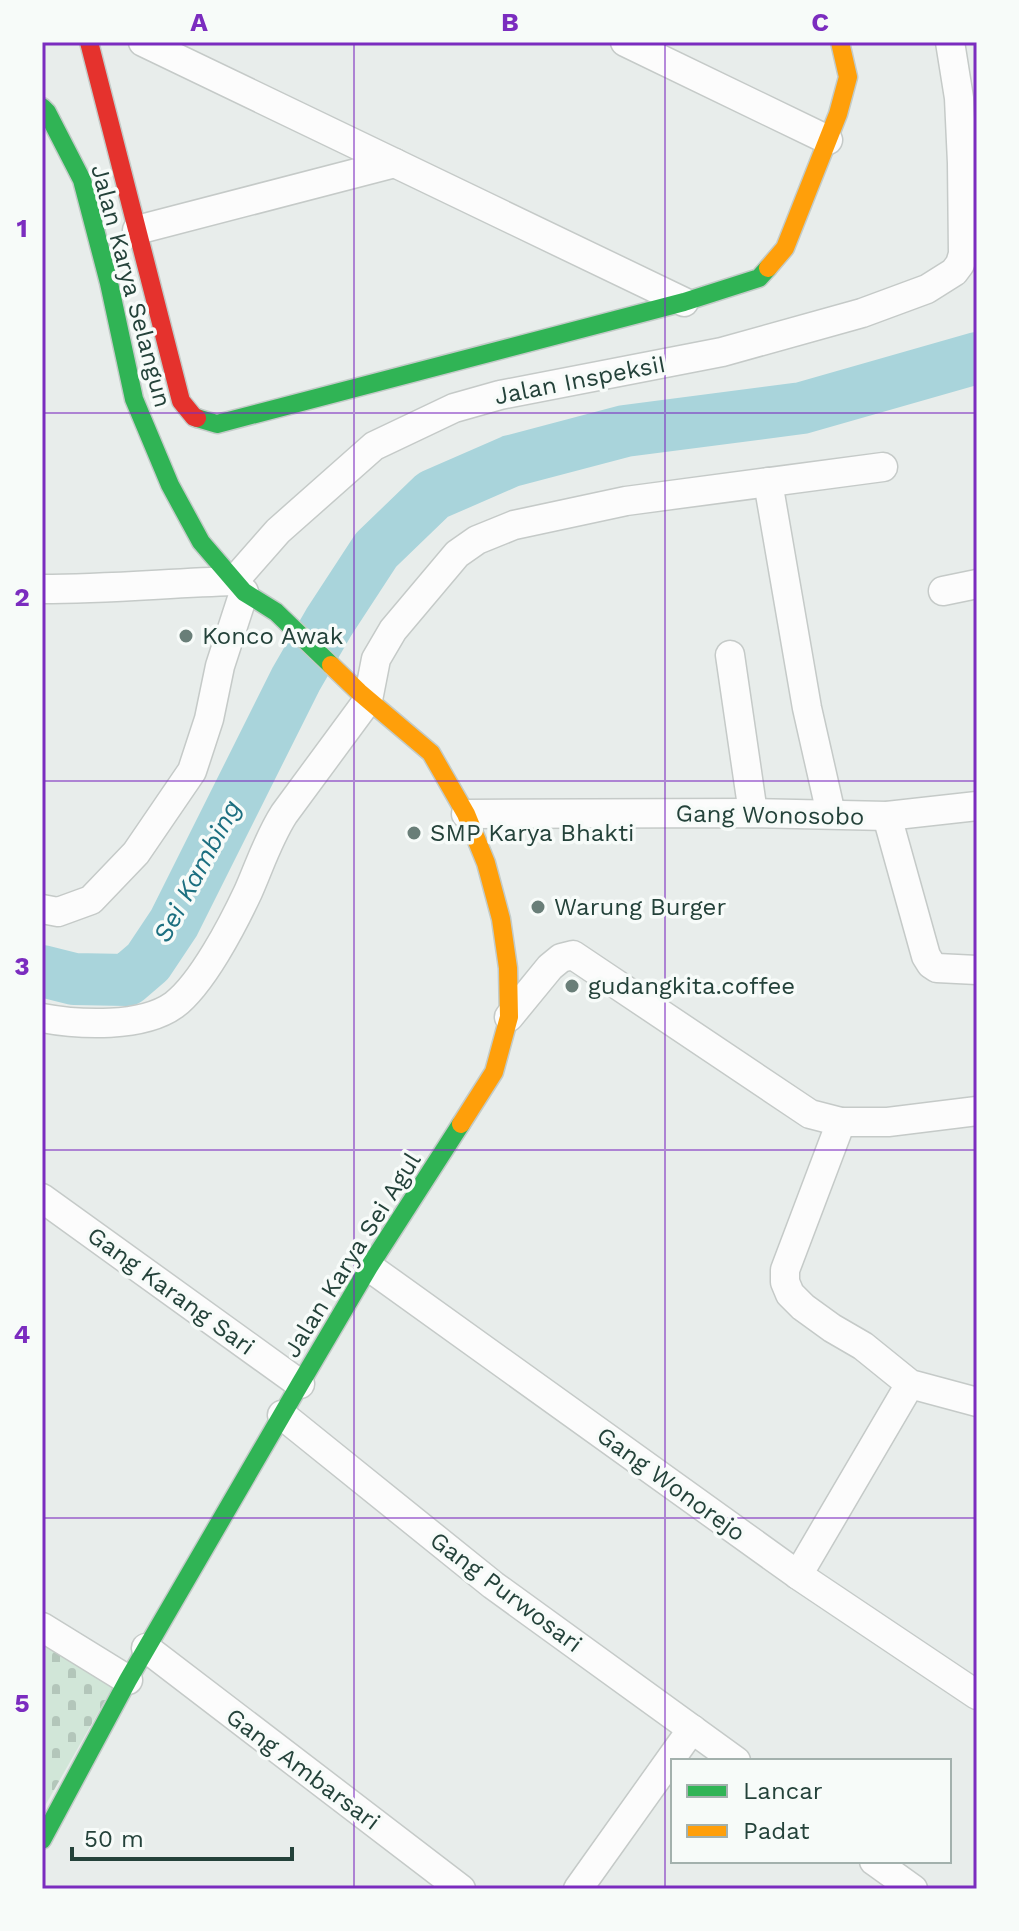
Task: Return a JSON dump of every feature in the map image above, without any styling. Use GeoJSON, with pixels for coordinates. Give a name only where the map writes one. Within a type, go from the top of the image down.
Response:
{"type":"FeatureCollection","features":[{"type":"Feature","properties":{"kind":"main road"},"geometry":{"type":"LineString","coordinates":[[89,42],[181,401],[194,417],[217,424],[684,302],[759,278],[785,248],[838,114],[848,77],[840,42]]}},
{"type":"Feature","properties":{"kind":"main road","name":"Jalan Karya Selangun"},"geometry":{"type":"LineString","coordinates":[[42,107],[82,180],[109,283],[134,399],[170,485],[201,542],[239,587],[276,612],[363,696]]}},
{"type":"Feature","properties":{"kind":"main road","name":"Jalan Karya Sei Agul"},"geometry":{"type":"LineString","coordinates":[[42,1840],[146,1648],[300,1384],[369,1267],[494,1072],[509,1017],[508,968],[501,919],[486,863],[466,814],[431,753],[363,696]]}},
{"type":"Feature","properties":{"kind":"street"},"geometry":{"type":"LineString","coordinates":[[143,42],[684,302]]}},
{"type":"Feature","properties":{"kind":"street"},"geometry":{"type":"LineString","coordinates":[[625,42],[828,140]]}},
{"type":"Feature","properties":{"kind":"street","name":"Jalan InspeksiI"},"geometry":{"type":"LineString","coordinates":[[239,587],[278,531],[374,446],[454,408],[500,395],[722,352],[862,313],[927,289],[954,272],[963,254],[962,163],[959,98],[950,42]]}},
{"type":"Feature","properties":{"kind":"street"},"geometry":{"type":"LineString","coordinates":[[137,230],[395,163]]}},
{"type":"Feature","properties":{"kind":"street"},"geometry":{"type":"LineString","coordinates":[[42,1018],[101,1023],[138,1020],[173,1006],[188,992],[211,959],[241,905],[272,833],[363,696],[376,659],[393,630],[457,554],[477,540],[514,525],[612,504],[883,467]]}},
{"type":"Feature","properties":{"kind":"street"},"geometry":{"type":"LineString","coordinates":[[768,482],[804,694],[831,814]]}},
{"type":"Feature","properties":{"kind":"street"},"geometry":{"type":"LineString","coordinates":[[42,589],[173,582],[239,587],[209,719],[192,771],[136,853],[91,900],[58,912],[42,909]]}},
{"type":"Feature","properties":{"kind":"street"},"geometry":{"type":"LineString","coordinates":[[943,591],[977,584]]}},
{"type":"Feature","properties":{"kind":"street"},"geometry":{"type":"LineString","coordinates":[[730,655],[753,813]]}},
{"type":"Feature","properties":{"kind":"street","name":"Gang Wonosobo"},"geometry":{"type":"LineString","coordinates":[[466,814],[887,816],[977,806]]}},
{"type":"Feature","properties":{"kind":"street"},"geometry":{"type":"LineString","coordinates":[[887,816],[926,956],[937,968],[977,970]]}},
{"type":"Feature","properties":{"kind":"street"},"geometry":{"type":"LineString","coordinates":[[509,1017],[550,967],[561,958],[573,955],[810,1114],[841,1122],[888,1122],[977,1111]]}},
{"type":"Feature","properties":{"kind":"street"},"geometry":{"type":"LineString","coordinates":[[841,1122],[785,1270],[785,1282],[790,1294],[803,1307],[863,1346],[910,1384],[977,1402]]}},
{"type":"Feature","properties":{"kind":"street","name":"Gang Karang Sari"},"geometry":{"type":"LineString","coordinates":[[42,1198],[300,1384]]}},
{"type":"Feature","properties":{"kind":"street","name":"Gang Wonorejo"},"geometry":{"type":"LineString","coordinates":[[369,1267],[798,1575],[977,1695]]}},
{"type":"Feature","properties":{"kind":"street"},"geometry":{"type":"LineString","coordinates":[[798,1575],[910,1384]]}},
{"type":"Feature","properties":{"kind":"street","name":"Gang Purwosari"},"geometry":{"type":"LineString","coordinates":[[282,1415],[493,1585],[733,1759]]}},
{"type":"Feature","properties":{"kind":"street"},"geometry":{"type":"LineString","coordinates":[[42,1627],[128,1680]]}},
{"type":"Feature","properties":{"kind":"street","name":"Gang Ambarsari"},"geometry":{"type":"LineString","coordinates":[[146,1648],[461,1889]]}},
{"type":"Feature","properties":{"kind":"street"},"geometry":{"type":"LineString","coordinates":[[578,1889],[692,1729]]}},
{"type":"Feature","properties":{"kind":"street"},"geometry":{"type":"LineString","coordinates":[[877,1863],[913,1889]]}},
{"type":"Feature","properties":{"kind":"green space"},"geometry":{"type":"Polygon","coordinates":[[[42,1638],[115,1683],[42,1811],[42,1638]]]}},
{"type":"Feature","properties":{"kind":"waterway","name":"Sei Kambing"},"geometry":{"type":"LineString","coordinates":[[42,971],[74,979],[127,980],[148,962],[174,923],[296,679],[329,622],[376,550],[433,495],[511,461],[625,431],[802,408],[977,358]]}},
{"type":"Feature","properties":{"kind":"traffic: fast"},"geometry":{"type":"LineString","coordinates":[[42,107],[82,180],[109,283],[134,399],[170,485],[201,542],[244,592],[276,612],[331,665]]}},
{"type":"Feature","properties":{"kind":"traffic: fast"},"geometry":{"type":"LineString","coordinates":[[197,418],[217,424],[684,302],[759,278],[768,268]]}},
{"type":"Feature","properties":{"kind":"traffic: fast"},"geometry":{"type":"LineString","coordinates":[[42,1840],[128,1680],[300,1384],[369,1267],[461,1124]]}},
{"type":"Feature","properties":{"kind":"traffic: slow"},"geometry":{"type":"LineString","coordinates":[[768,268],[785,248],[838,114],[848,77],[840,42]]}},
{"type":"Feature","properties":{"kind":"traffic: slow"},"geometry":{"type":"LineString","coordinates":[[331,665],[431,753],[466,814],[486,863],[501,919],[508,968],[509,1017],[494,1072],[461,1124]]}},
{"type":"Feature","properties":{"kind":"traffic: jam"},"geometry":{"type":"LineString","coordinates":[[89,42],[181,401],[197,418]]}},
{"type":"Feature","properties":{"kind":"place","name":"Konco Awak"},"geometry":{"type":"Point","coordinates":[186,636]}},
{"type":"Feature","properties":{"kind":"place","name":"SMP Karya Bhakti"},"geometry":{"type":"Point","coordinates":[414,833]}},
{"type":"Feature","properties":{"kind":"place","name":"Warung Burger"},"geometry":{"type":"Point","coordinates":[538,907]}},
{"type":"Feature","properties":{"kind":"place","name":"gudangkita.coffee"},"geometry":{"type":"Point","coordinates":[572,986]}}]}
